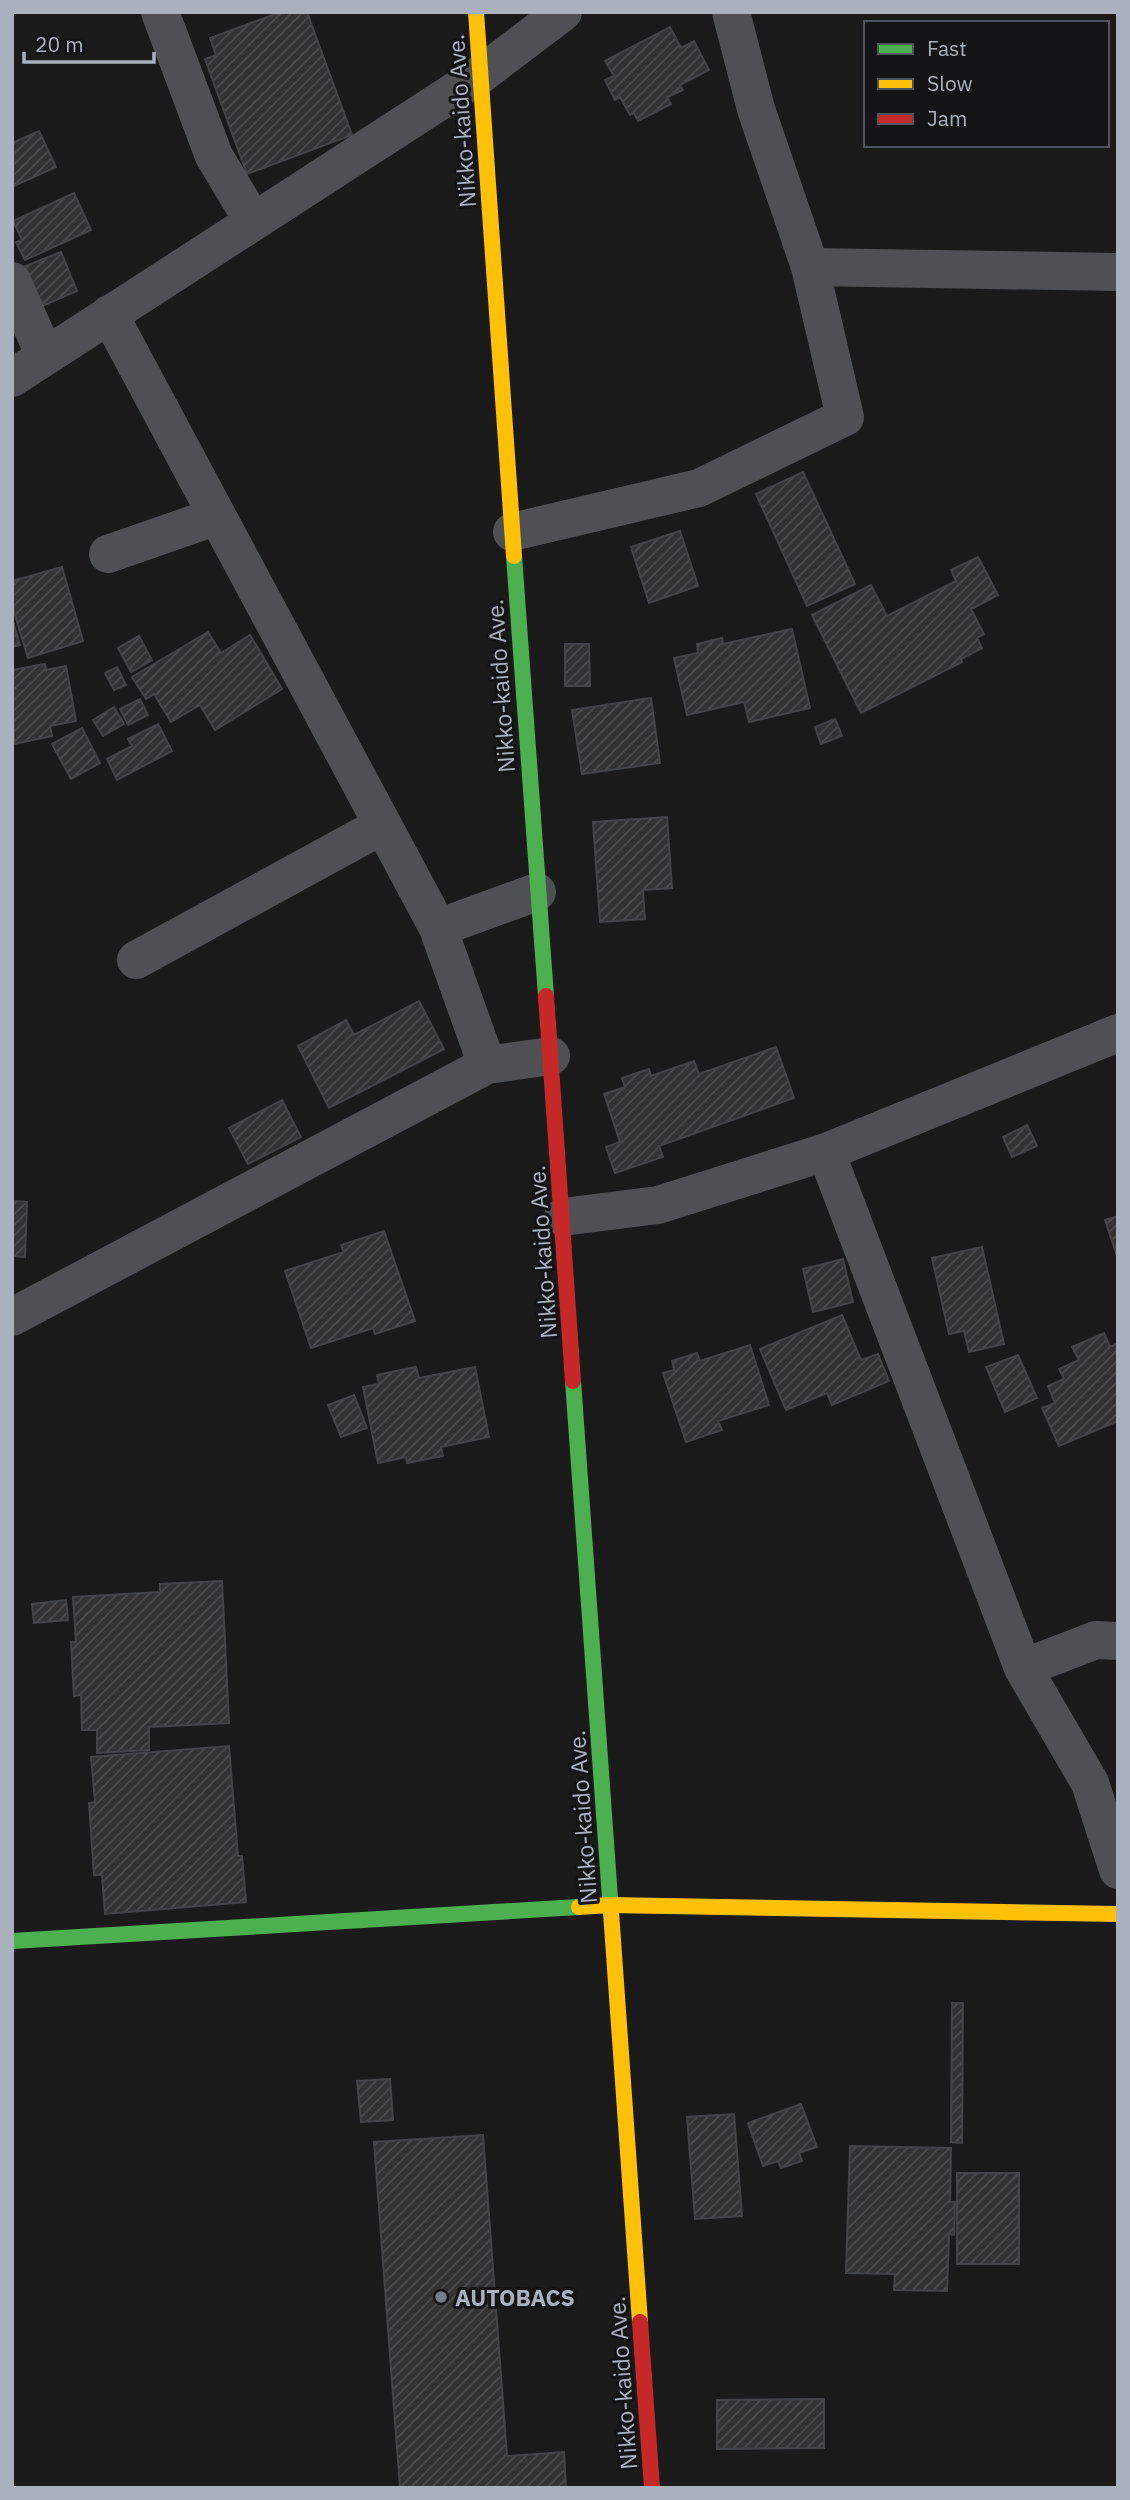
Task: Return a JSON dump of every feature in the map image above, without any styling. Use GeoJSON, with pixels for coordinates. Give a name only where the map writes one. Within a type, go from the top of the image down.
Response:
{"type":"FeatureCollection","features":[{"type":"Feature","properties":{"kind":"main road","name":"Nikko-kaido Ave."},"geometry":{"type":"LineString","coordinates":[[476,12],[652,2488]]}},
{"type":"Feature","properties":{"kind":"main road"},"geometry":{"type":"LineString","coordinates":[[12,1941],[610,1905],[1118,1914]]}},
{"type":"Feature","properties":{"kind":"street"},"geometry":{"type":"LineString","coordinates":[[160,12],[214,156],[253,222]]}},
{"type":"Feature","properties":{"kind":"street"},"geometry":{"type":"LineString","coordinates":[[12,378],[480,75],[563,12]]}},
{"type":"Feature","properties":{"kind":"street"},"geometry":{"type":"LineString","coordinates":[[512,531],[699,488],[845,417],[810,267],[756,109],[731,12]]}},
{"type":"Feature","properties":{"kind":"street"},"geometry":{"type":"LineString","coordinates":[[810,267],[1118,272]]}},
{"type":"Feature","properties":{"kind":"street"},"geometry":{"type":"LineString","coordinates":[[12,281],[46,356]]}},
{"type":"Feature","properties":{"kind":"street"},"geometry":{"type":"LineString","coordinates":[[109,314],[438,928],[487,1065]]}},
{"type":"Feature","properties":{"kind":"street"},"geometry":{"type":"LineString","coordinates":[[108,554],[217,516]]}},
{"type":"Feature","properties":{"kind":"street"},"geometry":{"type":"LineString","coordinates":[[136,960],[383,825]]}},
{"type":"Feature","properties":{"kind":"street"},"geometry":{"type":"LineString","coordinates":[[438,928],[537,892]]}},
{"type":"Feature","properties":{"kind":"street"},"geometry":{"type":"LineString","coordinates":[[563,1217],[658,1205],[826,1152],[1118,1032]]}},
{"type":"Feature","properties":{"kind":"street"},"geometry":{"type":"LineString","coordinates":[[12,1317],[487,1065],[551,1056]]}},
{"type":"Feature","properties":{"kind":"street"},"geometry":{"type":"LineString","coordinates":[[826,1152],[1023,1668],[1090,1783],[1118,1870]]}},
{"type":"Feature","properties":{"kind":"street"},"geometry":{"type":"LineString","coordinates":[[1023,1668],[1096,1640],[1118,1641]]}},
{"type":"Feature","properties":{"kind":"building"},"geometry":{"type":"Polygon","coordinates":[[[281,12],[307,12],[352,135],[247,174],[205,59],[216,55],[210,38],[281,12]]]}},
{"type":"Feature","properties":{"kind":"building"},"geometry":{"type":"Polygon","coordinates":[[[670,27],[681,48],[694,41],[709,70],[680,85],[683,90],[667,97],[671,104],[638,121],[634,113],[630,115],[620,97],[615,100],[605,80],[614,76],[605,61],[670,27]]]}},
{"type":"Feature","properties":{"kind":"building"},"geometry":{"type":"Polygon","coordinates":[[[39,131],[56,167],[12,187],[12,143],[39,131]]]}},
{"type":"Feature","properties":{"kind":"building"},"geometry":{"type":"Polygon","coordinates":[[[74,193],[91,230],[25,260],[16,242],[22,240],[13,221],[74,193]]]}},
{"type":"Feature","properties":{"kind":"building"},"geometry":{"type":"Polygon","coordinates":[[[61,252],[77,291],[40,307],[23,267],[61,252]]]}},
{"type":"Feature","properties":{"kind":"building"},"geometry":{"type":"Polygon","coordinates":[[[803,472],[855,584],[807,606],[756,494],[803,472]]]}},
{"type":"Feature","properties":{"kind":"building"},"geometry":{"type":"Polygon","coordinates":[[[680,531],[698,586],[649,603],[631,547],[680,531]]]}},
{"type":"Feature","properties":{"kind":"building"},"geometry":{"type":"Polygon","coordinates":[[[978,557],[998,595],[971,609],[984,634],[977,638],[982,648],[961,659],[962,662],[861,713],[812,615],[871,585],[887,616],[956,581],[951,570],[978,557]]]}},
{"type":"Feature","properties":{"kind":"building"},"geometry":{"type":"Polygon","coordinates":[[[62,567],[83,641],[28,658],[12,605],[12,581],[62,567]]]}},
{"type":"Feature","properties":{"kind":"building"},"geometry":{"type":"Polygon","coordinates":[[[12,618],[20,645],[12,647],[12,618]]]}},
{"type":"Feature","properties":{"kind":"building"},"geometry":{"type":"Polygon","coordinates":[[[792,629],[810,708],[749,722],[744,702],[687,715],[674,658],[698,653],[697,644],[722,638],[723,644],[792,629]]]}},
{"type":"Feature","properties":{"kind":"building"},"geometry":{"type":"Polygon","coordinates":[[[208,632],[221,653],[250,635],[282,689],[215,730],[200,705],[171,722],[154,694],[146,699],[132,677],[208,632]]]}},
{"type":"Feature","properties":{"kind":"building"},"geometry":{"type":"Polygon","coordinates":[[[139,636],[152,660],[131,672],[118,648],[139,636]]]}},
{"type":"Feature","properties":{"kind":"building"},"geometry":{"type":"Polygon","coordinates":[[[565,644],[589,644],[590,686],[565,686],[565,644]]]}},
{"type":"Feature","properties":{"kind":"building"},"geometry":{"type":"Polygon","coordinates":[[[45,664],[46,670],[66,666],[76,721],[50,726],[52,736],[14,744],[12,670],[45,664]]]}},
{"type":"Feature","properties":{"kind":"building"},"geometry":{"type":"Polygon","coordinates":[[[117,667],[126,685],[114,690],[105,673],[117,667]]]}},
{"type":"Feature","properties":{"kind":"building"},"geometry":{"type":"Polygon","coordinates":[[[651,698],[660,763],[582,774],[572,710],[651,698]]]}},
{"type":"Feature","properties":{"kind":"building"},"geometry":{"type":"Polygon","coordinates":[[[140,699],[148,715],[128,725],[120,709],[140,699]]]}},
{"type":"Feature","properties":{"kind":"building"},"geometry":{"type":"Polygon","coordinates":[[[114,707],[124,724],[103,736],[93,720],[114,707]]]}},
{"type":"Feature","properties":{"kind":"building"},"geometry":{"type":"Polygon","coordinates":[[[835,719],[842,736],[821,744],[815,727],[835,719]]]}},
{"type":"Feature","properties":{"kind":"building"},"geometry":{"type":"Polygon","coordinates":[[[158,724],[172,751],[117,780],[107,759],[132,746],[128,739],[158,724]]]}},
{"type":"Feature","properties":{"kind":"building"},"geometry":{"type":"Polygon","coordinates":[[[82,728],[100,763],[71,779],[52,744],[82,728]]]}},
{"type":"Feature","properties":{"kind":"building"},"geometry":{"type":"Polygon","coordinates":[[[667,817],[672,888],[643,890],[645,919],[600,922],[593,822],[667,817]]]}},
{"type":"Feature","properties":{"kind":"building"},"geometry":{"type":"Polygon","coordinates":[[[419,1001],[444,1049],[329,1108],[298,1046],[346,1020],[354,1035],[419,1001]]]}},
{"type":"Feature","properties":{"kind":"building"},"geometry":{"type":"Polygon","coordinates":[[[776,1047],[794,1098],[659,1146],[663,1157],[615,1173],[606,1147],[620,1142],[604,1094],[625,1087],[622,1078],[649,1069],[651,1076],[694,1061],[699,1074],[776,1047]]]}},
{"type":"Feature","properties":{"kind":"building"},"geometry":{"type":"Polygon","coordinates":[[[282,1100],[301,1137],[248,1164],[229,1128],[282,1100]]]}},
{"type":"Feature","properties":{"kind":"building"},"geometry":{"type":"Polygon","coordinates":[[[1027,1125],[1037,1146],[1012,1157],[1003,1137],[1027,1125]]]}},
{"type":"Feature","properties":{"kind":"building"},"geometry":{"type":"Polygon","coordinates":[[[12,1201],[27,1202],[25,1257],[12,1256],[12,1201]]]}},
{"type":"Feature","properties":{"kind":"building"},"geometry":{"type":"Polygon","coordinates":[[[1118,1216],[1118,1259],[1105,1220],[1118,1216]]]}},
{"type":"Feature","properties":{"kind":"building"},"geometry":{"type":"Polygon","coordinates":[[[384,1231],[415,1321],[375,1334],[373,1328],[311,1348],[285,1271],[344,1252],[341,1245],[384,1231]]]}},
{"type":"Feature","properties":{"kind":"building"},"geometry":{"type":"Polygon","coordinates":[[[982,1247],[1004,1344],[969,1352],[964,1331],[949,1334],[932,1258],[982,1247]]]}},
{"type":"Feature","properties":{"kind":"building"},"geometry":{"type":"Polygon","coordinates":[[[843,1259],[853,1302],[813,1312],[803,1269],[843,1259]]]}},
{"type":"Feature","properties":{"kind":"building"},"geometry":{"type":"Polygon","coordinates":[[[842,1315],[861,1360],[878,1354],[889,1381],[832,1405],[827,1393],[786,1410],[760,1349],[842,1315]]]}},
{"type":"Feature","properties":{"kind":"building"},"geometry":{"type":"Polygon","coordinates":[[[1104,1333],[1110,1347],[1118,1343],[1118,1421],[1059,1446],[1042,1408],[1055,1403],[1048,1386],[1064,1379],[1059,1369],[1079,1360],[1072,1347],[1104,1333]]]}},
{"type":"Feature","properties":{"kind":"building"},"geometry":{"type":"Polygon","coordinates":[[[750,1345],[769,1405],[718,1421],[722,1430],[686,1442],[663,1373],[674,1370],[672,1361],[697,1353],[700,1361],[750,1345]]]}},
{"type":"Feature","properties":{"kind":"building"},"geometry":{"type":"Polygon","coordinates":[[[1018,1355],[1037,1398],[1005,1412],[986,1367],[1018,1355]]]}},
{"type":"Feature","properties":{"kind":"building"},"geometry":{"type":"Polygon","coordinates":[[[416,1367],[419,1378],[475,1367],[489,1437],[441,1447],[443,1456],[407,1463],[406,1457],[378,1463],[363,1387],[379,1384],[377,1375],[416,1367]]]}},
{"type":"Feature","properties":{"kind":"building"},"geometry":{"type":"Polygon","coordinates":[[[354,1395],[367,1428],[341,1437],[328,1405],[354,1395]]]}},
{"type":"Feature","properties":{"kind":"building"},"geometry":{"type":"Polygon","coordinates":[[[222,1581],[229,1723],[149,1727],[149,1750],[97,1753],[97,1730],[82,1730],[81,1695],[74,1696],[71,1642],[76,1642],[73,1597],[160,1592],[160,1584],[222,1581]]]}},
{"type":"Feature","properties":{"kind":"building"},"geometry":{"type":"Polygon","coordinates":[[[66,1600],[68,1620],[34,1623],[32,1604],[66,1600]]]}},
{"type":"Feature","properties":{"kind":"building"},"geometry":{"type":"Polygon","coordinates":[[[229,1746],[238,1856],[242,1856],[246,1902],[105,1914],[102,1875],[94,1875],[89,1803],[95,1802],[91,1757],[229,1746]]]}},
{"type":"Feature","properties":{"kind":"building"},"geometry":{"type":"Polygon","coordinates":[[[952,2003],[963,2003],[962,2143],[951,2142],[952,2003]]]}},
{"type":"Feature","properties":{"kind":"building"},"geometry":{"type":"Polygon","coordinates":[[[390,2079],[393,2120],[361,2122],[357,2081],[390,2079]]]}},
{"type":"Feature","properties":{"kind":"building"},"geometry":{"type":"Polygon","coordinates":[[[801,2104],[817,2147],[799,2153],[802,2161],[781,2168],[778,2161],[763,2166],[748,2123],[801,2104]]]}},
{"type":"Feature","properties":{"kind":"building"},"geometry":{"type":"Polygon","coordinates":[[[734,2114],[742,2216],[695,2219],[687,2117],[734,2114]]]}},
{"type":"Feature","properties":{"kind":"building","name":"AUTOBACS"},"geometry":{"type":"Polygon","coordinates":[[[483,2135],[507,2456],[564,2452],[566,2488],[400,2488],[374,2142],[483,2135]]]}},
{"type":"Feature","properties":{"kind":"building"},"geometry":{"type":"Polygon","coordinates":[[[850,2146],[951,2148],[950,2202],[955,2202],[954,2235],[949,2234],[947,2291],[894,2290],[895,2274],[846,2273],[850,2146]]]}},
{"type":"Feature","properties":{"kind":"building"},"geometry":{"type":"Polygon","coordinates":[[[957,2173],[1019,2173],[1019,2264],[957,2264],[957,2173]]]}},
{"type":"Feature","properties":{"kind":"building"},"geometry":{"type":"Polygon","coordinates":[[[824,2399],[824,2448],[717,2449],[717,2400],[824,2399]]]}},
{"type":"Feature","properties":{"kind":"traffic: fast"},"geometry":{"type":"LineString","coordinates":[[514,556],[546,996]]}},
{"type":"Feature","properties":{"kind":"traffic: fast"},"geometry":{"type":"LineString","coordinates":[[573,1381],[611,1912]]}},
{"type":"Feature","properties":{"kind":"traffic: fast"},"geometry":{"type":"LineString","coordinates":[[12,1941],[579,1907]]}},
{"type":"Feature","properties":{"kind":"traffic: slow"},"geometry":{"type":"LineString","coordinates":[[476,12],[514,556]]}},
{"type":"Feature","properties":{"kind":"traffic: slow"},"geometry":{"type":"LineString","coordinates":[[579,1907],[610,1905],[1118,1914]]}},
{"type":"Feature","properties":{"kind":"traffic: slow"},"geometry":{"type":"LineString","coordinates":[[611,1912],[640,2322]]}},
{"type":"Feature","properties":{"kind":"traffic: jam"},"geometry":{"type":"LineString","coordinates":[[546,996],[573,1381]]}},
{"type":"Feature","properties":{"kind":"traffic: jam"},"geometry":{"type":"LineString","coordinates":[[640,2322],[652,2488]]}},
{"type":"Feature","properties":{"kind":"place","name":"AUTOBACS"},"geometry":{"type":"Point","coordinates":[441,2297]}}]}
